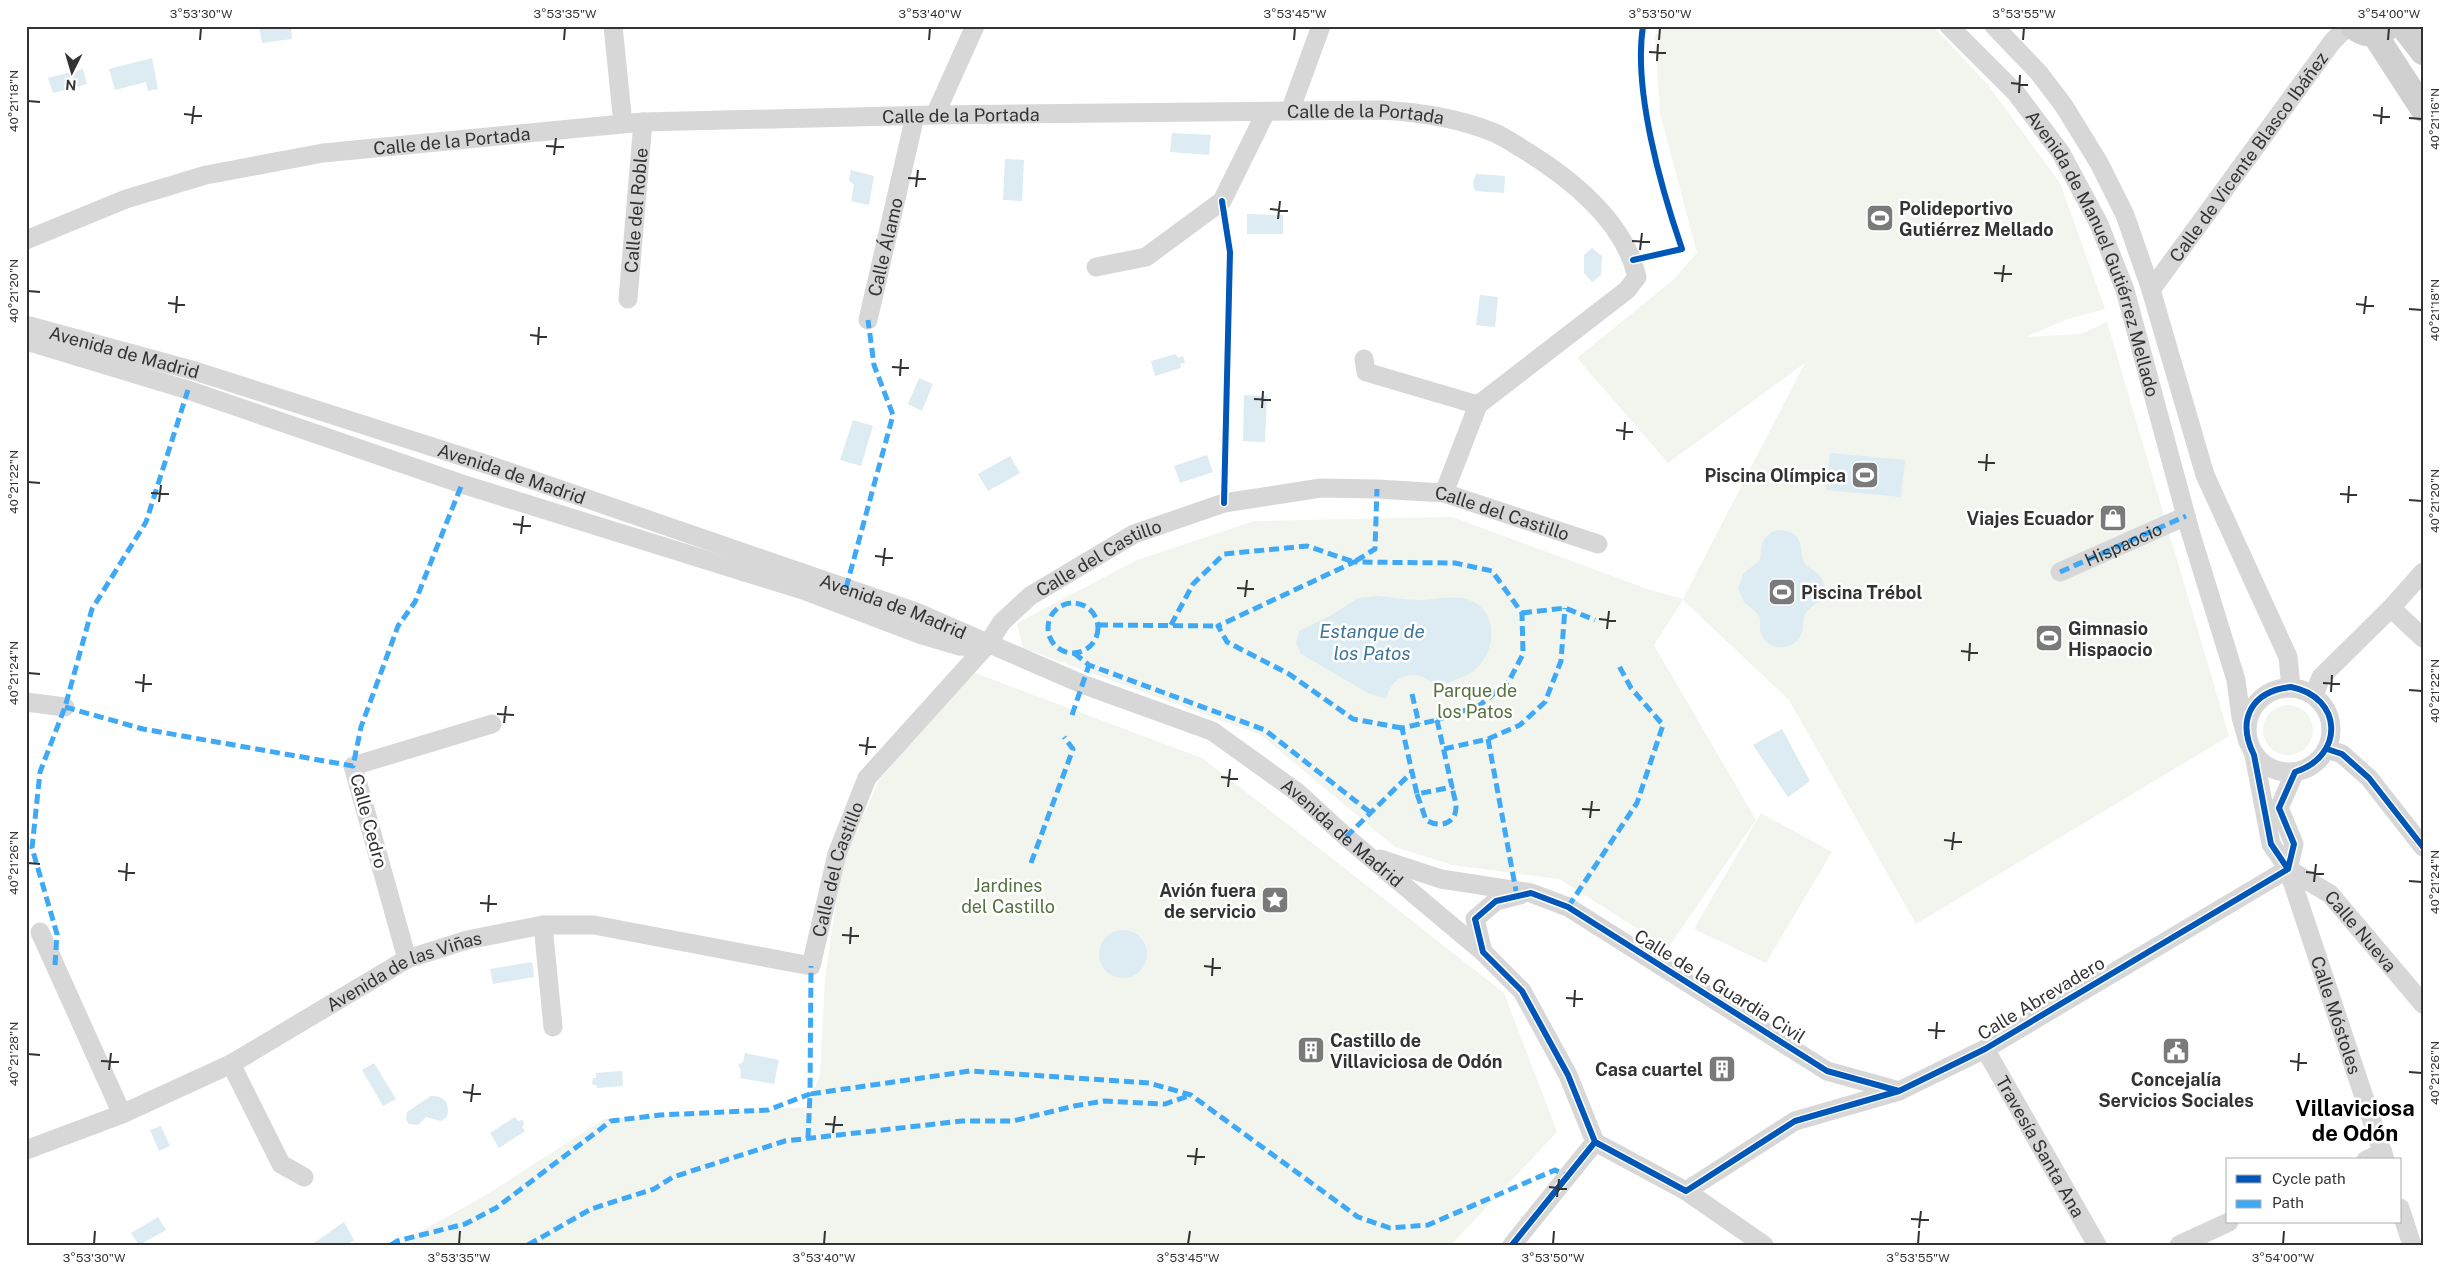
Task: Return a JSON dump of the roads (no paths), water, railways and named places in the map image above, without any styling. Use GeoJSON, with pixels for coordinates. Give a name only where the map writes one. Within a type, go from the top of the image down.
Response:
{"type":"FeatureCollection","features":[{"type":"Feature","properties":{"kind":"street"},"geometry":{"type":"LineString","coordinates":[[613,26],[623,124]]}},
{"type":"Feature","properties":{"kind":"street"},"geometry":{"type":"LineString","coordinates":[[935,115],[975,26]]}},
{"type":"Feature","properties":{"kind":"street"},"geometry":{"type":"LineString","coordinates":[[1290,111],[1321,26]]}},
{"type":"Feature","properties":{"kind":"street","name":"Avenida de Manuel Gutiérrez Mellado"},"geometry":{"type":"LineString","coordinates":[[1949,26],[2016,93],[2061,153],[2099,224],[2125,290],[2186,516],[2236,680],[2241,717],[2251,748]]}},
{"type":"Feature","properties":{"kind":"street","name":"Avenida de Manuel Gutiérrez Mellado"},"geometry":{"type":"LineString","coordinates":[[1994,26],[2039,73],[2064,106],[2099,163],[2124,215],[2150,290],[2205,475],[2288,657],[2291,687]]}},
{"type":"Feature","properties":{"kind":"street","name":"Calle de Vicente Blasco Ibáñez"},"geometry":{"type":"LineString","coordinates":[[2150,290],[2332,42],[2348,26]]}},
{"type":"Feature","properties":{"kind":"street"},"geometry":{"type":"LineString","coordinates":[[2403,26],[2423,52]]}},
{"type":"Feature","properties":{"kind":"street"},"geometry":{"type":"LineString","coordinates":[[2372,29],[2423,109]]}},
{"type":"Feature","properties":{"kind":"street","name":"Calle de la Portada"},"geometry":{"type":"LineString","coordinates":[[26,240],[126,199],[226,171],[323,152],[643,122],[935,115],[1290,111],[1412,112],[1454,120],[1495,133],[1539,159],[1580,191],[1613,225],[1633,260],[1637,277],[1627,290],[1478,405]]}},
{"type":"Feature","properties":{"kind":"street"},"geometry":{"type":"LineString","coordinates":[[1096,267],[1146,257],[1222,200],[1266,112]]}},
{"type":"Feature","properties":{"kind":"street","name":"Calle Álamo"},"geometry":{"type":"LineString","coordinates":[[868,320],[916,116]]}},
{"type":"Feature","properties":{"kind":"street","name":"Calle del Roble"},"geometry":{"type":"LineString","coordinates":[[628,299],[643,122]]}},
{"type":"Feature","properties":{"kind":"street","name":"Avenida de Madrid"},"geometry":{"type":"LineString","coordinates":[[26,325],[194,371],[489,465],[916,612],[1082,684],[1212,731],[1298,792],[1482,952],[1522,991],[1568,1075],[1595,1142]]}},
{"type":"Feature","properties":{"kind":"street","name":"Avenida de Madrid"},"geometry":{"type":"LineString","coordinates":[[26,341],[188,390],[462,484],[806,591],[922,635],[959,646],[973,647],[987,644]]}},
{"type":"Feature","properties":{"kind":"street"},"geometry":{"type":"LineString","coordinates":[[1364,359],[1366,372],[1478,405],[1444,493]]}},
{"type":"Feature","properties":{"kind":"street"},"geometry":{"type":"LineString","coordinates":[[2177,482],[2205,475]]}},
{"type":"Feature","properties":{"kind":"street","name":"Calle del Castillo"},"geometry":{"type":"LineString","coordinates":[[811,966],[837,854],[868,778],[987,644],[1002,622],[1030,596],[1134,534],[1224,503],[1321,488],[1376,489],[1444,493],[1598,544]]}},
{"type":"Feature","properties":{"kind":"street","name":"Hispaocio"},"geometry":{"type":"LineString","coordinates":[[2060,572],[2186,516]]}},
{"type":"Feature","properties":{"kind":"street"},"geometry":{"type":"LineString","coordinates":[[2314,695],[2321,677],[2391,608],[2423,572]]}},
{"type":"Feature","properties":{"kind":"street"},"geometry":{"type":"LineString","coordinates":[[2391,608],[2423,638]]}},
{"type":"Feature","properties":{"kind":"street"},"geometry":{"type":"LineString","coordinates":[[2334,752],[2308,768],[2294,772],[2272,769],[2251,748],[2246,728],[2248,715],[2255,703],[2265,694],[2278,688],[2291,687],[2303,689],[2314,695],[2323,703],[2330,720],[2334,752],[2369,778],[2423,847]]}},
{"type":"Feature","properties":{"kind":"street"},"geometry":{"type":"LineString","coordinates":[[26,702],[65,707]]}},
{"type":"Feature","properties":{"kind":"street","name":"Calle Cedro"},"geometry":{"type":"LineString","coordinates":[[407,959],[353,766],[492,724]]}},
{"type":"Feature","properties":{"kind":"street","name":"Calle Nueva"},"geometry":{"type":"LineString","coordinates":[[2251,748],[2271,844],[2288,870],[2330,894],[2423,1004]]}},
{"type":"Feature","properties":{"kind":"street"},"geometry":{"type":"LineString","coordinates":[[2288,870],[2294,844],[2279,808],[2294,772]]}},
{"type":"Feature","properties":{"kind":"street","name":"Calle de la Guardia Civil"},"geometry":{"type":"LineString","coordinates":[[1371,856],[1441,879],[1531,892],[1568,907],[1827,1071],[1899,1091]]}},
{"type":"Feature","properties":{"kind":"street","name":"Calle Abrevadero"},"geometry":{"type":"LineString","coordinates":[[1686,1191],[1795,1120],[1899,1091],[1985,1049],[2288,870]]}},
{"type":"Feature","properties":{"kind":"street","name":"Calle Móstoles"},"geometry":{"type":"LineString","coordinates":[[2288,870],[2378,1157]]}},
{"type":"Feature","properties":{"kind":"street"},"geometry":{"type":"LineString","coordinates":[[1482,952],[1475,919],[1496,901],[1531,892]]}},
{"type":"Feature","properties":{"kind":"street"},"geometry":{"type":"LineString","coordinates":[[543,925],[553,1027]]}},
{"type":"Feature","properties":{"kind":"street","name":"Avenida de las Viñas"},"geometry":{"type":"LineString","coordinates":[[26,1150],[122,1114],[231,1064],[407,959],[467,940],[543,925],[594,925],[811,966]]}},
{"type":"Feature","properties":{"kind":"street"},"geometry":{"type":"LineString","coordinates":[[40,932],[122,1114]]}},
{"type":"Feature","properties":{"kind":"street","name":"Travesía Santa Ana"},"geometry":{"type":"LineString","coordinates":[[1985,1049],[2097,1245]]}},
{"type":"Feature","properties":{"kind":"street"},"geometry":{"type":"LineString","coordinates":[[231,1064],[281,1164],[304,1176]]}},
{"type":"Feature","properties":{"kind":"street"},"geometry":{"type":"LineString","coordinates":[[1512,1245],[1595,1142],[1686,1191],[1764,1245]]}},
{"type":"Feature","properties":{"kind":"street"},"geometry":{"type":"LineString","coordinates":[[2402,1214],[2412,1245]]}},
{"type":"Feature","properties":{"kind":"street"},"geometry":{"type":"LineString","coordinates":[[2179,1245],[2226,1223]]}},
{"type":"Feature","properties":{"kind":"water"},"geometry":{"type":"Polygon","coordinates":[[[291,26],[292,39],[262,43],[259,27],[291,26]]]}},
{"type":"Feature","properties":{"kind":"water"},"geometry":{"type":"Polygon","coordinates":[[[152,58],[158,89],[148,91],[146,82],[115,90],[109,69],[152,58]]]}},
{"type":"Feature","properties":{"kind":"water"},"geometry":{"type":"Polygon","coordinates":[[[83,69],[87,84],[53,93],[48,78],[83,69]]]}},
{"type":"Feature","properties":{"kind":"water"},"geometry":{"type":"Polygon","coordinates":[[[1172,133],[1211,135],[1209,155],[1170,152],[1172,133]]]}},
{"type":"Feature","properties":{"kind":"water"},"geometry":{"type":"Polygon","coordinates":[[[1005,159],[1024,160],[1022,201],[1003,200],[1005,159]]]}},
{"type":"Feature","properties":{"kind":"water"},"geometry":{"type":"Polygon","coordinates":[[[851,170],[874,176],[869,205],[851,201],[854,185],[849,180],[851,170]]]}},
{"type":"Feature","properties":{"kind":"water"},"geometry":{"type":"Polygon","coordinates":[[[1476,174],[1505,176],[1504,193],[1475,191],[1473,182],[1476,174]]]}},
{"type":"Feature","properties":{"kind":"water"},"geometry":{"type":"Polygon","coordinates":[[[1247,214],[1283,215],[1283,234],[1247,234],[1247,214]]]}},
{"type":"Feature","properties":{"kind":"water"},"geometry":{"type":"Polygon","coordinates":[[[1592,248],[1602,256],[1601,275],[1592,282],[1584,273],[1584,255],[1592,248]]]}},
{"type":"Feature","properties":{"kind":"water"},"geometry":{"type":"Polygon","coordinates":[[[1480,295],[1498,297],[1495,327],[1476,325],[1480,295]]]}},
{"type":"Feature","properties":{"kind":"water"},"geometry":{"type":"Polygon","coordinates":[[[1176,354],[1178,358],[1183,356],[1185,363],[1180,364],[1181,368],[1155,376],[1151,361],[1176,354]]]}},
{"type":"Feature","properties":{"kind":"water"},"geometry":{"type":"Polygon","coordinates":[[[919,378],[933,384],[922,411],[908,404],[919,378]]]}},
{"type":"Feature","properties":{"kind":"water"},"geometry":{"type":"Polygon","coordinates":[[[1244,395],[1267,396],[1265,442],[1243,441],[1244,395]]]}},
{"type":"Feature","properties":{"kind":"water"},"geometry":{"type":"Polygon","coordinates":[[[853,420],[873,426],[861,466],[840,460],[853,420]]]}},
{"type":"Feature","properties":{"kind":"water","name":"Piscina Olímpica"},"geometry":{"type":"Polygon","coordinates":[[[1830,453],[1905,460],[1901,497],[1826,490],[1830,453]]]}},
{"type":"Feature","properties":{"kind":"water"},"geometry":{"type":"Polygon","coordinates":[[[1207,455],[1213,472],[1180,483],[1174,466],[1207,455]]]}},
{"type":"Feature","properties":{"kind":"water"},"geometry":{"type":"Polygon","coordinates":[[[1010,456],[1020,473],[988,491],[978,474],[1010,456]]]}},
{"type":"Feature","properties":{"kind":"water","name":"Piscina Trébol"},"geometry":{"type":"Polygon","coordinates":[[[1778,530],[1792,533],[1796,536],[1800,544],[1803,561],[1819,575],[1824,586],[1823,596],[1805,616],[1801,635],[1792,644],[1781,647],[1769,644],[1764,640],[1760,632],[1759,615],[1744,602],[1738,589],[1743,574],[1760,560],[1765,538],[1778,530]]]}},
{"type":"Feature","properties":{"kind":"water","name":"Estanque de los Patos"},"geometry":{"type":"Polygon","coordinates":[[[1377,596],[1409,600],[1461,598],[1473,601],[1488,616],[1491,626],[1489,648],[1485,658],[1469,674],[1436,687],[1422,676],[1407,675],[1394,683],[1386,699],[1368,693],[1301,654],[1296,643],[1299,631],[1330,616],[1358,598],[1377,596]]]}},
{"type":"Feature","properties":{"kind":"water"},"geometry":{"type":"Polygon","coordinates":[[[1782,729],[1810,781],[1788,797],[1753,745],[1782,729]]]}},
{"type":"Feature","properties":{"kind":"water"},"geometry":{"type":"Polygon","coordinates":[[[1123,930],[1132,932],[1140,937],[1145,945],[1147,954],[1145,963],[1140,971],[1132,976],[1123,978],[1114,976],[1106,971],[1101,963],[1099,954],[1101,945],[1106,937],[1114,932],[1123,930]]]}},
{"type":"Feature","properties":{"kind":"water"},"geometry":{"type":"Polygon","coordinates":[[[532,962],[534,977],[493,984],[490,969],[532,962]]]}},
{"type":"Feature","properties":{"kind":"water"},"geometry":{"type":"Polygon","coordinates":[[[745,1053],[779,1060],[774,1084],[740,1078],[741,1070],[738,1065],[743,1062],[745,1053]]]}},
{"type":"Feature","properties":{"kind":"water"},"geometry":{"type":"Polygon","coordinates":[[[374,1063],[396,1099],[383,1106],[362,1070],[374,1063]]]}},
{"type":"Feature","properties":{"kind":"water"},"geometry":{"type":"Polygon","coordinates":[[[622,1071],[623,1086],[597,1088],[597,1086],[592,1084],[593,1078],[596,1078],[596,1073],[622,1071]]]}},
{"type":"Feature","properties":{"kind":"water"},"geometry":{"type":"Polygon","coordinates":[[[431,1096],[440,1097],[445,1101],[448,1108],[447,1117],[441,1121],[426,1117],[418,1125],[409,1124],[406,1119],[407,1112],[431,1096]]]}},
{"type":"Feature","properties":{"kind":"water"},"geometry":{"type":"Polygon","coordinates":[[[515,1117],[518,1121],[523,1120],[524,1125],[522,1127],[525,1131],[499,1148],[490,1133],[515,1117]]]}},
{"type":"Feature","properties":{"kind":"water"},"geometry":{"type":"Polygon","coordinates":[[[161,1126],[170,1146],[159,1151],[150,1130],[161,1126]]]}},
{"type":"Feature","properties":{"kind":"water"},"geometry":{"type":"Polygon","coordinates":[[[158,1217],[166,1230],[139,1245],[131,1233],[158,1217]]]}},
{"type":"Feature","properties":{"kind":"water"},"geometry":{"type":"Polygon","coordinates":[[[344,1222],[354,1240],[346,1245],[315,1245],[314,1243],[344,1222]]]}},
{"type":"Feature","properties":{"kind":"place","name":"Polideportivo Gutiérrez Mellado"},"geometry":{"type":"Point","coordinates":[1880,218]}},
{"type":"Feature","properties":{"kind":"place","name":"Piscina Olímpica"},"geometry":{"type":"Point","coordinates":[1865,475]}},
{"type":"Feature","properties":{"kind":"place","name":"Viajes Ecuador"},"geometry":{"type":"Point","coordinates":[2113,518]}},
{"type":"Feature","properties":{"kind":"place","name":"Piscina Trébol"},"geometry":{"type":"Point","coordinates":[1782,592]}},
{"type":"Feature","properties":{"kind":"place","name":"Gimnasio Hispaocio"},"geometry":{"type":"Point","coordinates":[2049,638]}},
{"type":"Feature","properties":{"kind":"place","name":"Avión fuera de servicio"},"geometry":{"type":"Point","coordinates":[1275,900]}},
{"type":"Feature","properties":{"kind":"place","name":"Castillo de Villaviciosa de Odón"},"geometry":{"type":"Point","coordinates":[1311,1050]}},
{"type":"Feature","properties":{"kind":"place","name":"Concejalía Servicios Sociales"},"geometry":{"type":"Point","coordinates":[2176,1051]}},
{"type":"Feature","properties":{"kind":"place","name":"Casa cuartel"},"geometry":{"type":"Point","coordinates":[1722,1069]}},
{"type":"Feature","properties":{"kind":"district","name":"Villaviciosa de Odón"},"geometry":{"type":"Point","coordinates":[2355,1120]}},
{"type":"Feature","properties":{"kind":"park label","name":"Parque de los Patos"},"geometry":{"type":"Point","coordinates":[1475,700]}},
{"type":"Feature","properties":{"kind":"park label","name":"Jardines del Castillo"},"geometry":{"type":"Point","coordinates":[1008,895]}}]}
